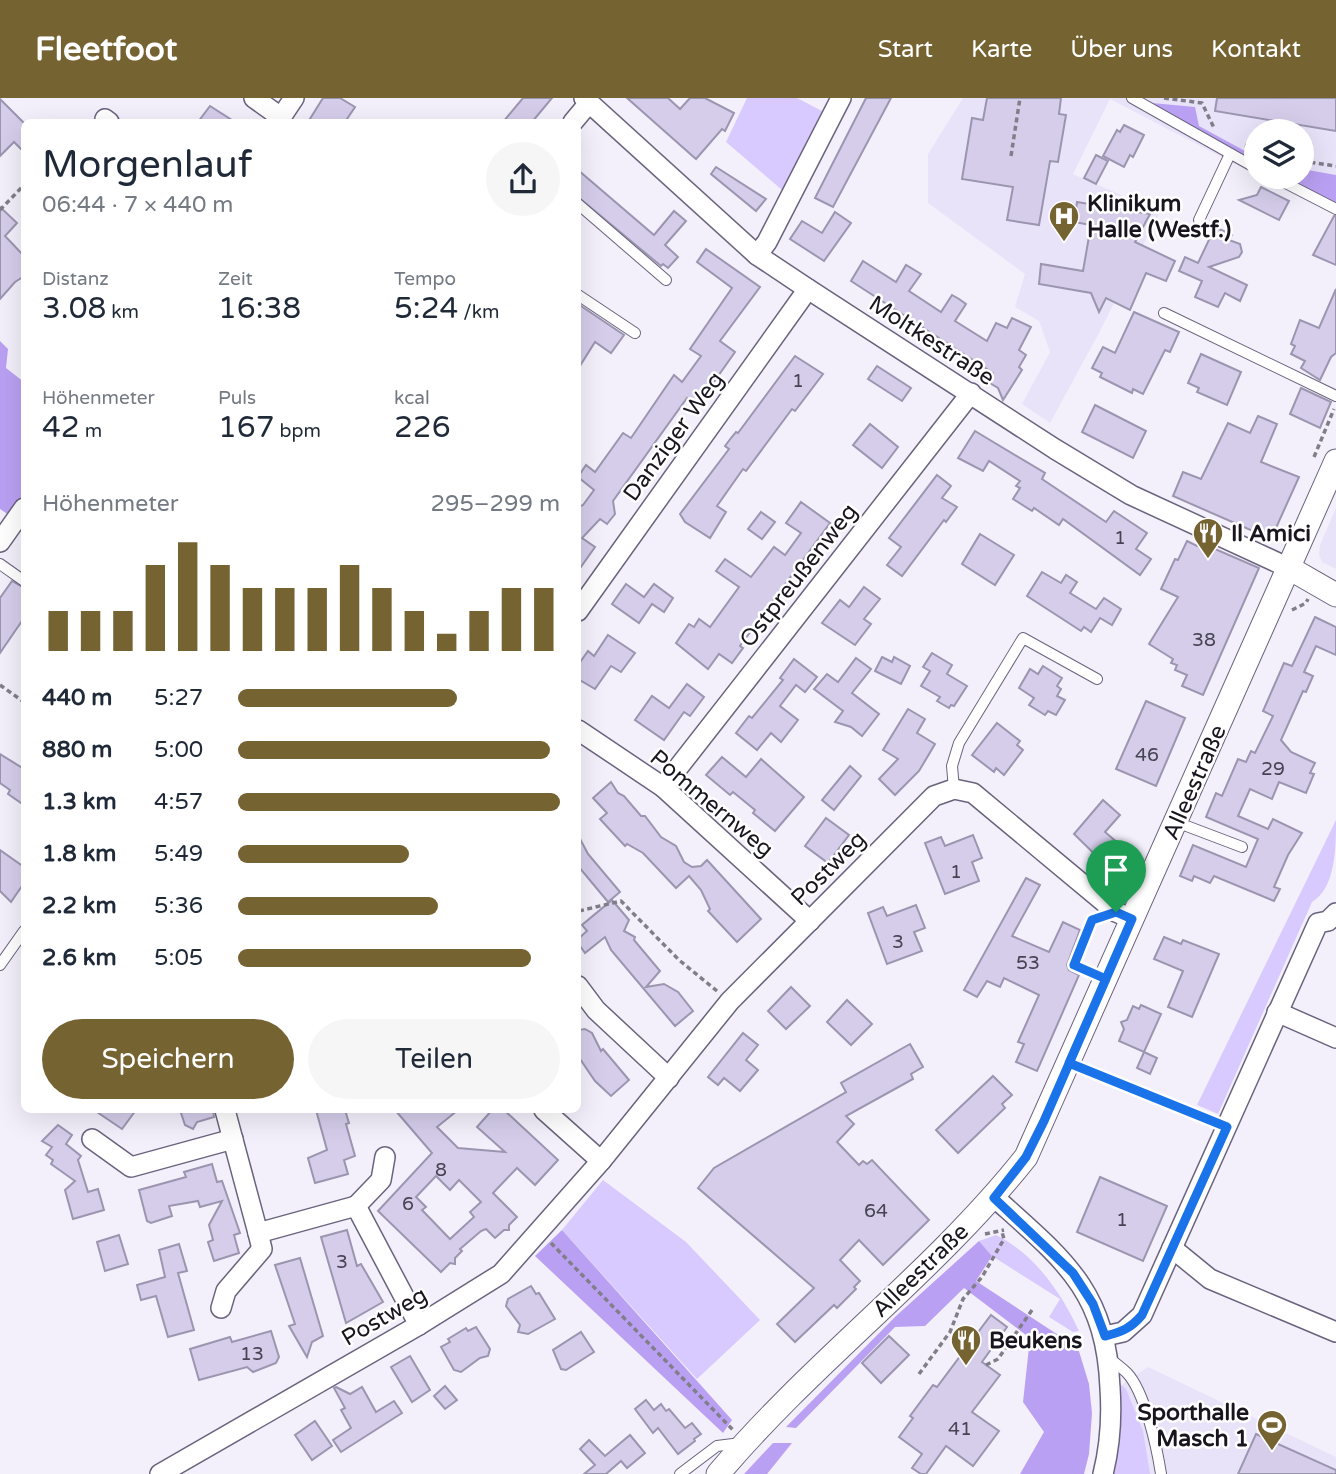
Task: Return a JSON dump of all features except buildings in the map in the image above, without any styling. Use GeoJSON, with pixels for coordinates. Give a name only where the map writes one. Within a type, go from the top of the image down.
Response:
{"type":"FeatureCollection","features":[{"type":"Feature","properties":{"kind":"street"},"geometry":{"type":"LineString","coordinates":[[254,98],[279,119]]}},
{"type":"Feature","properties":{"kind":"street"},"geometry":{"type":"LineString","coordinates":[[281,119],[294,98]]}},
{"type":"Feature","properties":{"kind":"street"},"geometry":{"type":"LineString","coordinates":[[757,255],[841,98]]}},
{"type":"Feature","properties":{"kind":"street"},"geometry":{"type":"LineString","coordinates":[[575,119],[587,100]]}},
{"type":"Feature","properties":{"kind":"street","name":"Moltkestraße"},"geometry":{"type":"LineString","coordinates":[[587,100],[757,255],[1055,450],[1131,495],[1289,568]]}},
{"type":"Feature","properties":{"kind":"street","name":"Danziger Weg"},"geometry":{"type":"LineString","coordinates":[[581,607],[808,289]]}},
{"type":"Feature","properties":{"kind":"street","name":"Ostpreußenweg"},"geometry":{"type":"LineString","coordinates":[[663,787],[971,393]]}},
{"type":"Feature","properties":{"kind":"street","name":"Alleestraße"},"geometry":{"type":"LineString","coordinates":[[718,1474],[745,1442],[823,1362],[994,1198],[1026,1157],[1106,979],[1124,916],[1176,821],[1336,461]]}},
{"type":"Feature","properties":{"kind":"street"},"geometry":{"type":"LineString","coordinates":[[0,542],[21,512]]}},
{"type":"Feature","properties":{"kind":"street"},"geometry":{"type":"LineString","coordinates":[[1289,568],[1336,595]]}},
{"type":"Feature","properties":{"kind":"street","name":"Pommernweg"},"geometry":{"type":"LineString","coordinates":[[581,732],[663,787],[810,921]]}},
{"type":"Feature","properties":{"kind":"street"},"geometry":{"type":"LineString","coordinates":[[954,789],[973,793],[1124,916]]}},
{"type":"Feature","properties":{"kind":"street","name":"Postweg"},"geometry":{"type":"LineString","coordinates":[[160,1474],[419,1325],[501,1274],[541,1233],[730,1001],[934,796],[954,789]]}},
{"type":"Feature","properties":{"kind":"street"},"geometry":{"type":"LineString","coordinates":[[1105,1336],[1123,1332],[1133,1326],[1142,1315],[1318,923],[1328,920],[1336,913]]}},
{"type":"Feature","properties":{"kind":"street"},"geometry":{"type":"LineString","coordinates":[[581,990],[596,1010],[669,1078]]}},
{"type":"Feature","properties":{"kind":"street"},"geometry":{"type":"LineString","coordinates":[[1277,1012],[1336,1038]]}},
{"type":"Feature","properties":{"kind":"street"},"geometry":{"type":"LineString","coordinates":[[221,1308],[226,1291],[262,1249],[226,1113]]}},
{"type":"Feature","properties":{"kind":"street"},"geometry":{"type":"LineString","coordinates":[[547,1113],[601,1161]]}},
{"type":"Feature","properties":{"kind":"street"},"geometry":{"type":"LineString","coordinates":[[92,1139],[131,1167],[233,1139]]}},
{"type":"Feature","properties":{"kind":"street"},"geometry":{"type":"LineString","coordinates":[[258,1233],[356,1206],[382,1180],[385,1157]]}},
{"type":"Feature","properties":{"kind":"street"},"geometry":{"type":"LineString","coordinates":[[994,1198],[1073,1273],[1093,1304],[1105,1336],[1109,1359],[1111,1420],[1109,1452],[1103,1474]]}},
{"type":"Feature","properties":{"kind":"street"},"geometry":{"type":"LineString","coordinates":[[356,1206],[419,1325]]}},
{"type":"Feature","properties":{"kind":"street"},"geometry":{"type":"LineString","coordinates":[[1172,1248],[1210,1279],[1336,1332]]}},
{"type":"Feature","properties":{"kind":"lane"},"geometry":{"type":"LineString","coordinates":[[1132,98],[1244,162]]}},
{"type":"Feature","properties":{"kind":"lane"},"geometry":{"type":"LineString","coordinates":[[1199,220],[1230,154]]}},
{"type":"Feature","properties":{"kind":"lane"},"geometry":{"type":"LineString","coordinates":[[1297,189],[1336,209]]}},
{"type":"Feature","properties":{"kind":"lane"},"geometry":{"type":"LineString","coordinates":[[581,207],[666,280]]}},
{"type":"Feature","properties":{"kind":"lane"},"geometry":{"type":"LineString","coordinates":[[581,297],[635,333]]}},
{"type":"Feature","properties":{"kind":"lane"},"geometry":{"type":"LineString","coordinates":[[1164,313],[1336,396]]}},
{"type":"Feature","properties":{"kind":"lane"},"geometry":{"type":"LineString","coordinates":[[0,564],[21,578]]}},
{"type":"Feature","properties":{"kind":"lane"},"geometry":{"type":"LineString","coordinates":[[954,789],[952,766],[959,743],[1023,638],[1097,679]]}},
{"type":"Feature","properties":{"kind":"lane"},"geometry":{"type":"LineString","coordinates":[[1176,821],[1242,847]]}},
{"type":"Feature","properties":{"kind":"lane"},"geometry":{"type":"LineString","coordinates":[[1106,979],[1074,965],[1092,920],[1124,916]]}},
{"type":"Feature","properties":{"kind":"lane"},"geometry":{"type":"LineString","coordinates":[[0,965],[21,935]]}},
{"type":"Feature","properties":{"kind":"lane"},"geometry":{"type":"LineString","coordinates":[[1109,1359],[1129,1375],[1156,1442],[1161,1474]]}},
{"type":"Feature","properties":{"kind":"lane"},"geometry":{"type":"LineString","coordinates":[[680,1474],[718,1446],[745,1442]]}},
{"type":"Feature","properties":{"kind":"path"},"geometry":{"type":"LineString","coordinates":[[1011,156],[1020,98]]}},
{"type":"Feature","properties":{"kind":"path"},"geometry":{"type":"LineString","coordinates":[[1164,98],[1202,103],[1213,127],[1220,133]]}},
{"type":"Feature","properties":{"kind":"path"},"geometry":{"type":"LineString","coordinates":[[1236,142],[1244,145]]}},
{"type":"Feature","properties":{"kind":"path"},"geometry":{"type":"LineString","coordinates":[[1314,163],[1336,166]]}},
{"type":"Feature","properties":{"kind":"path"},"geometry":{"type":"LineString","coordinates":[[0,210],[21,188]]}},
{"type":"Feature","properties":{"kind":"path"},"geometry":{"type":"LineString","coordinates":[[1309,469],[1336,404]]}},
{"type":"Feature","properties":{"kind":"path"},"geometry":{"type":"LineString","coordinates":[[0,685],[21,700]]}},
{"type":"Feature","properties":{"kind":"path"},"geometry":{"type":"LineString","coordinates":[[581,911],[621,901],[679,960],[730,1001]]}},
{"type":"Feature","properties":{"kind":"path"},"geometry":{"type":"LineString","coordinates":[[1069,1063],[1227,1127]]}},
{"type":"Feature","properties":{"kind":"path"},"geometry":{"type":"LineString","coordinates":[[979,1236],[989,1232],[1002,1232],[1016,1217]]}},
{"type":"Feature","properties":{"kind":"path"},"geometry":{"type":"LineString","coordinates":[[919,1374],[950,1332],[963,1299],[982,1277],[1004,1238],[1002,1232]]}},
{"type":"Feature","properties":{"kind":"path"},"geometry":{"type":"LineString","coordinates":[[541,1233],[745,1442]]}},
{"type":"Feature","properties":{"kind":"path"},"geometry":{"type":"LineString","coordinates":[[986,1365],[998,1359],[1032,1310]]}},
{"type":"Feature","properties":{"kind":"shaded area"},"geometry":{"type":"Polygon","coordinates":[[[747,98],[797,98],[822,111],[782,190],[726,142],[747,98]]]}},
{"type":"Feature","properties":{"kind":"shaded area","name":"Klinikum Halle (Westf.)"},"geometry":{"type":"Polygon","coordinates":[[[963,98],[1336,98],[1336,212],[1286,189],[1314,189],[1314,119],[1244,119],[1244,169],[1110,99],[1073,174],[1160,212],[1050,423],[1022,404],[1050,352],[1039,321],[1015,307],[1025,274],[928,203],[928,154],[963,98]]]}},
{"type":"Feature","properties":{"kind":"shaded area"},"geometry":{"type":"Polygon","coordinates":[[[1152,103],[1195,107],[1199,126],[1244,150],[1244,159],[1152,103]]]}},
{"type":"Feature","properties":{"kind":"shaded area"},"geometry":{"type":"Polygon","coordinates":[[[1314,171],[1336,175],[1336,203],[1307,189],[1314,189],[1314,171]]]}},
{"type":"Feature","properties":{"kind":"shaded area"},"geometry":{"type":"Polygon","coordinates":[[[0,341],[8,349],[6,368],[21,380],[21,497],[9,515],[0,509],[0,341]]]}},
{"type":"Feature","properties":{"kind":"shaded area"},"geometry":{"type":"Polygon","coordinates":[[[1336,508],[1336,569],[1322,562],[1319,555],[1320,545],[1336,508]]]}},
{"type":"Feature","properties":{"kind":"shaded area"},"geometry":{"type":"Polygon","coordinates":[[[1336,820],[1335,854],[1326,887],[1312,902],[1218,1114],[1197,1105],[1336,820]]]}},
{"type":"Feature","properties":{"kind":"shaded area"},"geometry":{"type":"Polygon","coordinates":[[[603,1180],[686,1242],[760,1320],[697,1379],[562,1230],[603,1180]]]}},
{"type":"Feature","properties":{"kind":"shaded area"},"geometry":{"type":"Polygon","coordinates":[[[562,1230],[732,1420],[723,1433],[535,1256],[562,1230]]]}},
{"type":"Feature","properties":{"kind":"shaded area"},"geometry":{"type":"Polygon","coordinates":[[[996,1235],[1023,1253],[1046,1276],[1056,1289],[1079,1331],[1073,1332],[1049,1317],[1060,1299],[992,1256],[979,1241],[996,1235]]]}},
{"type":"Feature","properties":{"kind":"shaded area"},"geometry":{"type":"Polygon","coordinates":[[[979,1241],[992,1256],[976,1281],[1078,1348],[1089,1384],[1092,1413],[1089,1454],[1084,1474],[1020,1474],[1044,1432],[1023,1402],[1030,1338],[964,1288],[925,1326],[895,1327],[796,1428],[786,1427],[896,1316],[979,1241]]]}},
{"type":"Feature","properties":{"kind":"shaded area"},"geometry":{"type":"Polygon","coordinates":[[[1148,1367],[1336,1457],[1336,1474],[1113,1474],[1121,1385],[1148,1367]]]}},
{"type":"Feature","properties":{"kind":"shaded area"},"geometry":{"type":"Polygon","coordinates":[[[1121,1385],[1126,1389],[1143,1431],[1150,1474],[1113,1474],[1121,1385]]]}},
{"type":"Feature","properties":{"kind":"shaded area"},"geometry":{"type":"Polygon","coordinates":[[[773,1443],[792,1443],[767,1474],[744,1474],[773,1443]]]}},
{"type":"Feature","properties":{"kind":"place","name":"Klinikum Halle (Westf.)"},"geometry":{"type":"Point","coordinates":[1064,243]}},
{"type":"Feature","properties":{"kind":"place","name":"Il Amici"},"geometry":{"type":"Point","coordinates":[1208,560]}},
{"type":"Feature","properties":{"kind":"place","name":"Beukens"},"geometry":{"type":"Point","coordinates":[966,1367]}},
{"type":"Feature","properties":{"kind":"place","name":"Sporthalle Masch 1"},"geometry":{"type":"Point","coordinates":[1272,1452]}},
{"type":"Feature","properties":{"kind":"route"},"geometry":{"type":"LineString","coordinates":[[1116,912],[1092,920],[1074,965],[1106,979],[1069,1063],[1227,1127],[1142,1315],[1133,1326],[1123,1332],[1105,1336],[1093,1304],[1073,1273],[994,1198],[1026,1157],[1044,1121],[1069,1063],[1106,979],[1132,919],[1116,912]]}}]}
